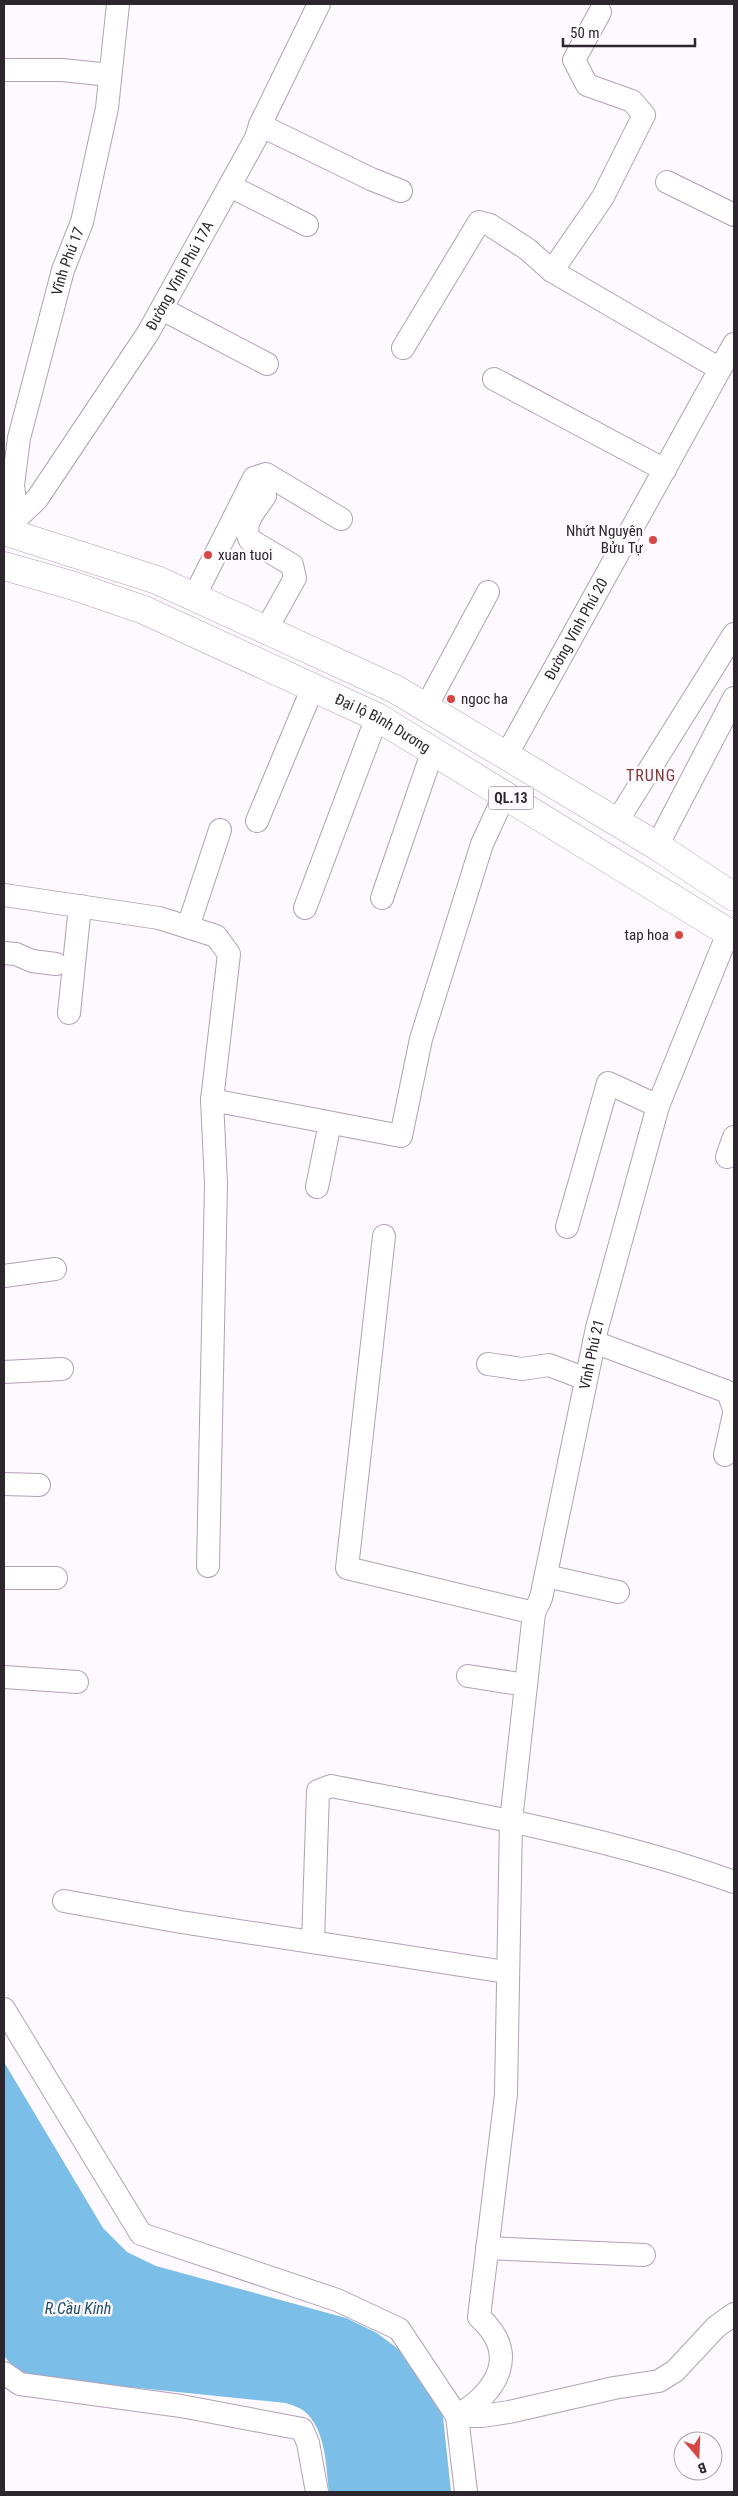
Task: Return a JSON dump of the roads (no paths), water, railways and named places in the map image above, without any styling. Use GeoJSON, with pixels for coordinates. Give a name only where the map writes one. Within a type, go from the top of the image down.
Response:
{"type":"FeatureCollection","features":[{"type":"Feature","properties":{"kind":"highway","name":"QL.13"},"geometry":{"type":"LineString","coordinates":[[8,525],[157,580],[396,689],[425,709],[657,846],[734,897]]}},
{"type":"Feature","properties":{"kind":"highway","name":"Đại lộ Bình Dương"},"geometry":{"type":"LineString","coordinates":[[4,566],[74,586],[144,610],[377,717],[732,930]]}},
{"type":"Feature","properties":{"kind":"street","name":"Vĩnh Phú 17"},"geometry":{"type":"LineString","coordinates":[[8,525],[19,438],[63,270],[82,222],[107,108],[118,4]]}},
{"type":"Feature","properties":{"kind":"street","name":"Đường Vĩnh Phú 17A"},"geometry":{"type":"LineString","coordinates":[[8,525],[37,499],[148,333],[256,138],[260,125],[319,4]]}},
{"type":"Feature","properties":{"kind":"street"},"geometry":{"type":"LineString","coordinates":[[552,271],[603,197],[644,115],[632,101],[587,84],[574,60],[600,12]]}},
{"type":"Feature","properties":{"kind":"street"},"geometry":{"type":"LineString","coordinates":[[4,70],[62,70],[110,75]]}},
{"type":"Feature","properties":{"kind":"street"},"geometry":{"type":"LineString","coordinates":[[260,125],[371,180],[400,191]]}},
{"type":"Feature","properties":{"kind":"street"},"geometry":{"type":"LineString","coordinates":[[667,182],[734,215]]}},
{"type":"Feature","properties":{"kind":"street"},"geometry":{"type":"LineString","coordinates":[[230,186],[308,225]]}},
{"type":"Feature","properties":{"kind":"street"},"geometry":{"type":"LineString","coordinates":[[404,348],[479,222],[490,225],[527,250],[552,271],[720,369]]}},
{"type":"Feature","properties":{"kind":"street"},"geometry":{"type":"LineString","coordinates":[[162,309],[267,364]]}},
{"type":"Feature","properties":{"kind":"street","name":"Đường Vĩnh Phú 20"},"geometry":{"type":"LineString","coordinates":[[506,756],[734,344]]}},
{"type":"Feature","properties":{"kind":"street"},"geometry":{"type":"LineString","coordinates":[[494,378],[665,470]]}},
{"type":"Feature","properties":{"kind":"street"},"geometry":{"type":"LineString","coordinates":[[194,597],[254,478],[266,474],[340,519]]}},
{"type":"Feature","properties":{"kind":"street"},"geometry":{"type":"LineString","coordinates":[[265,496],[247,521],[246,533],[250,540],[292,565],[294,578],[266,630]]}},
{"type":"Feature","properties":{"kind":"street"},"geometry":{"type":"LineString","coordinates":[[425,709],[488,592]]}},
{"type":"Feature","properties":{"kind":"street"},"geometry":{"type":"LineString","coordinates":[[616,823],[734,634]]}},
{"type":"Feature","properties":{"kind":"street"},"geometry":{"type":"LineString","coordinates":[[257,821],[312,687]]}},
{"type":"Feature","properties":{"kind":"street"},"geometry":{"type":"LineString","coordinates":[[657,846],[734,698]]}},
{"type":"Feature","properties":{"kind":"street"},"geometry":{"type":"LineString","coordinates":[[305,908],[377,717]]}},
{"type":"Feature","properties":{"kind":"street"},"geometry":{"type":"LineString","coordinates":[[382,898],[432,750]]}},
{"type":"Feature","properties":{"kind":"street"},"geometry":{"type":"LineString","coordinates":[[212,1100],[330,1123],[400,1142],[421,1039],[482,844],[504,794]]}},
{"type":"Feature","properties":{"kind":"street"},"geometry":{"type":"LineString","coordinates":[[188,927],[220,830]]}},
{"type":"Feature","properties":{"kind":"street"},"geometry":{"type":"LineString","coordinates":[[4,896],[159,918],[216,936],[229,954],[212,1100],[216,1184],[208,1566]]}},
{"type":"Feature","properties":{"kind":"street"},"geometry":{"type":"LineString","coordinates":[[69,1013],[80,906]]}},
{"type":"Feature","properties":{"kind":"street","name":"Vĩnh Phú 21"},"geometry":{"type":"LineString","coordinates":[[457,2416],[470,2408],[495,2382],[502,2363],[499,2345],[493,2330],[479,2317],[506,2094],[506,1972],[511,1821],[534,1614],[541,1598],[546,1576],[594,1342],[658,1106],[732,930]]}},
{"type":"Feature","properties":{"kind":"street"},"geometry":{"type":"LineString","coordinates":[[4,953],[16,954],[32,961],[56,964]]}},
{"type":"Feature","properties":{"kind":"street"},"geometry":{"type":"LineString","coordinates":[[567,1227],[608,1083],[658,1106]]}},
{"type":"Feature","properties":{"kind":"street"},"geometry":{"type":"LineString","coordinates":[[316,1187],[330,1123]]}},
{"type":"Feature","properties":{"kind":"street"},"geometry":{"type":"LineString","coordinates":[[384,1236],[347,1568],[534,1614]]}},
{"type":"Feature","properties":{"kind":"street"},"geometry":{"type":"LineString","coordinates":[[4,1276],[55,1270]]}},
{"type":"Feature","properties":{"kind":"street"},"geometry":{"type":"LineString","coordinates":[[594,1342],[728,1392],[734,1409]]}},
{"type":"Feature","properties":{"kind":"street"},"geometry":{"type":"LineString","coordinates":[[488,1364],[522,1369],[549,1366],[586,1379]]}},
{"type":"Feature","properties":{"kind":"street"},"geometry":{"type":"LineString","coordinates":[[4,1372],[62,1369]]}},
{"type":"Feature","properties":{"kind":"street"},"geometry":{"type":"LineString","coordinates":[[725,1454],[734,1414]]}},
{"type":"Feature","properties":{"kind":"street"},"geometry":{"type":"LineString","coordinates":[[4,1484],[39,1485]]}},
{"type":"Feature","properties":{"kind":"street"},"geometry":{"type":"LineString","coordinates":[[546,1576],[618,1592]]}},
{"type":"Feature","properties":{"kind":"street"},"geometry":{"type":"LineString","coordinates":[[4,1578],[56,1578]]}},
{"type":"Feature","properties":{"kind":"street"},"geometry":{"type":"LineString","coordinates":[[468,1676],[526,1685]]}},
{"type":"Feature","properties":{"kind":"street"},"geometry":{"type":"LineString","coordinates":[[4,1677],[77,1682]]}},
{"type":"Feature","properties":{"kind":"street"},"geometry":{"type":"LineString","coordinates":[[313,1942],[318,1790],[331,1786],[511,1821],[621,1848],[734,1882]]}},
{"type":"Feature","properties":{"kind":"street"},"geometry":{"type":"LineString","coordinates":[[64,1901],[182,1922],[506,1972]]}},
{"type":"Feature","properties":{"kind":"street"},"geometry":{"type":"LineString","coordinates":[[4,2009],[141,2234],[337,2300],[400,2329],[457,2416],[466,2492]]}},
{"type":"Feature","properties":{"kind":"street"},"geometry":{"type":"LineString","coordinates":[[487,2248],[644,2255]]}},
{"type":"Feature","properties":{"kind":"street"},"geometry":{"type":"LineString","coordinates":[[457,2416],[482,2416],[509,2412],[614,2388],[659,2381],[675,2371],[716,2327],[734,2314]]}},
{"type":"Feature","properties":{"kind":"street"},"geometry":{"type":"LineString","coordinates":[[4,2372],[20,2384],[182,2406],[302,2429],[308,2443],[317,2492]]}},
{"type":"Feature","properties":{"kind":"water","name":"R.Cầu Kinh"},"geometry":{"type":"Polygon","coordinates":[[[4,2062],[103,2228],[127,2252],[156,2266],[346,2318],[377,2333],[401,2351],[425,2385],[443,2417],[451,2492],[329,2492],[324,2448],[317,2428],[304,2411],[286,2403],[21,2376],[4,2356],[4,2062]]]}},
{"type":"Feature","properties":{"kind":"place","name":"Nhứt Nguyên Bửu Tự"},"geometry":{"type":"Point","coordinates":[653,540]}},
{"type":"Feature","properties":{"kind":"place","name":"xuan tuoi"},"geometry":{"type":"Point","coordinates":[208,555]}},
{"type":"Feature","properties":{"kind":"place","name":"ngoc ha"},"geometry":{"type":"Point","coordinates":[451,699]}},
{"type":"Feature","properties":{"kind":"place","name":"tap hoa"},"geometry":{"type":"Point","coordinates":[679,935]}},
{"type":"Feature","properties":{"kind":"district","name":"TRUNG"},"geometry":{"type":"Point","coordinates":[651,775]}}]}
